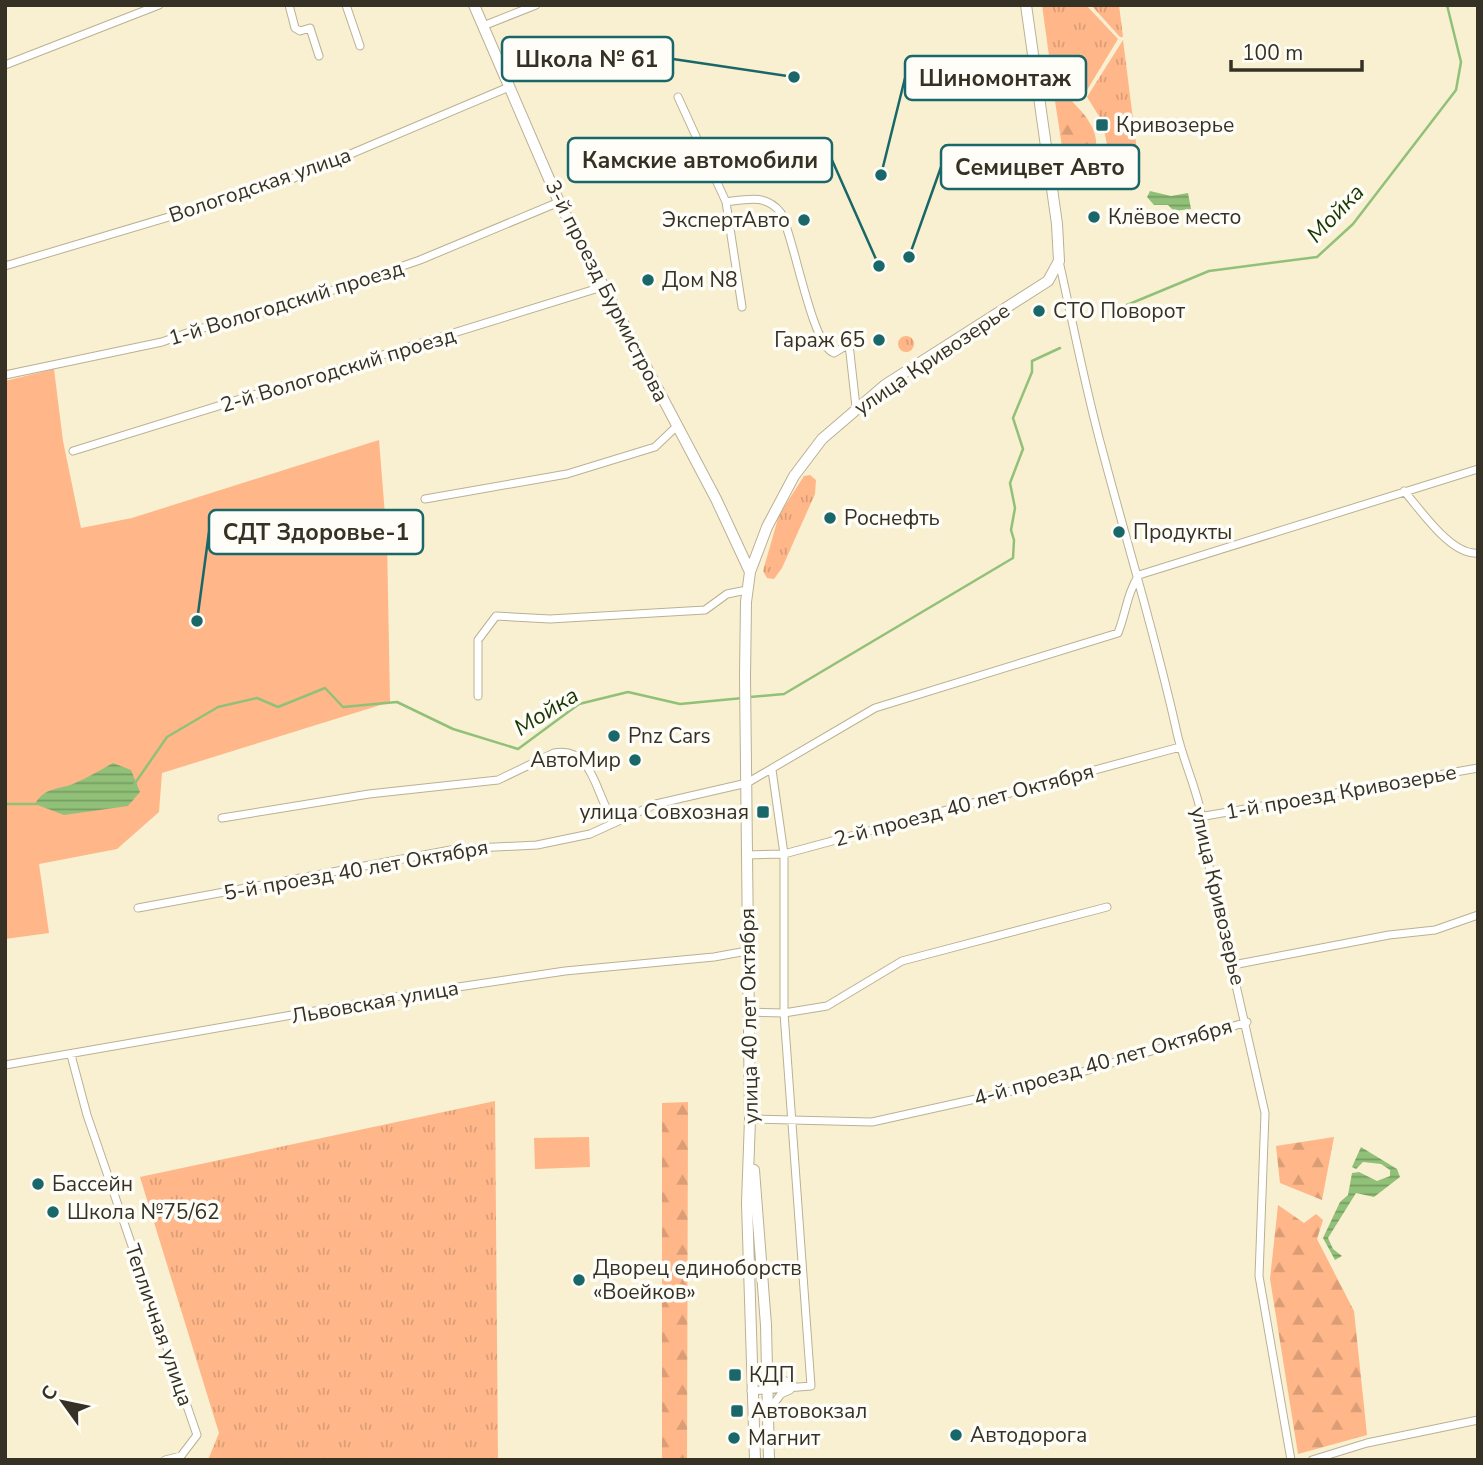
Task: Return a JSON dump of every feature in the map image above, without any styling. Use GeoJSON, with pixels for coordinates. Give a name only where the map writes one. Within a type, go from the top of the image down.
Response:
{"type":"FeatureCollection","features":[{"type":"Feature","properties":{"kind":"main road","name":"3-й проезд Бурмистрова"},"geometry":{"type":"LineString","coordinates":[[474,5],[559,202],[736,539],[750,572]]}},
{"type":"Feature","properties":{"kind":"main road","name":"улица Кривозерье"},"geometry":{"type":"LineString","coordinates":[[750,572],[767,527],[794,476],[822,439],[856,407],[885,385],[1048,281],[1059,261],[1026,5]]}},
{"type":"Feature","properties":{"kind":"main road","name":"улица 40 лет Октября"},"geometry":{"type":"LineString","coordinates":[[750,572],[747,590],[745,677],[750,1119],[747,1203],[755,1460]]}},
{"type":"Feature","properties":{"kind":"main road"},"geometry":{"type":"LineString","coordinates":[[750,1143],[758,1203],[769,1460]]}},
{"type":"Feature","properties":{"kind":"street"},"geometry":{"type":"LineString","coordinates":[[5,65],[147,7],[159,5]]}},
{"type":"Feature","properties":{"kind":"street"},"geometry":{"type":"LineString","coordinates":[[289,5],[295,27],[300,31],[310,27],[319,56]]}},
{"type":"Feature","properties":{"kind":"street"},"geometry":{"type":"LineString","coordinates":[[346,5],[360,46]]}},
{"type":"Feature","properties":{"kind":"street"},"geometry":{"type":"LineString","coordinates":[[483,26],[536,5]]}},
{"type":"Feature","properties":{"kind":"street","name":"Вологодская улица"},"geometry":{"type":"LineString","coordinates":[[5,266],[282,183],[509,87]]}},
{"type":"Feature","properties":{"kind":"street"},"geometry":{"type":"LineString","coordinates":[[678,97],[726,202],[742,307]]}},
{"type":"Feature","properties":{"kind":"street"},"geometry":{"type":"LineString","coordinates":[[726,202],[760,199],[773,204],[781,214],[809,307],[827,348],[834,353],[849,344],[856,407]]}},
{"type":"Feature","properties":{"kind":"street","name":"1-й Вологодский проезд"},"geometry":{"type":"LineString","coordinates":[[5,375],[162,342],[195,330],[281,308],[420,260],[559,202]]}},
{"type":"Feature","properties":{"kind":"street","name":"улица Кривозерье"},"geometry":{"type":"LineString","coordinates":[[1059,261],[1101,447],[1139,575],[1192,790],[1205,816],[1203,840],[1247,1022],[1265,1113],[1259,1276],[1291,1460]]}},
{"type":"Feature","properties":{"kind":"street","name":"2-й Вологодский проезд"},"geometry":{"type":"LineString","coordinates":[[73,452],[602,287]]}},
{"type":"Feature","properties":{"kind":"street"},"geometry":{"type":"LineString","coordinates":[[425,499],[567,474],[655,447],[677,426]]}},
{"type":"Feature","properties":{"kind":"street"},"geometry":{"type":"LineString","coordinates":[[1139,575],[1478,469]]}},
{"type":"Feature","properties":{"kind":"street"},"geometry":{"type":"LineString","coordinates":[[1404,491],[1452,544],[1464,552],[1478,553]]}},
{"type":"Feature","properties":{"kind":"street","name":"5-й проезд 40 лет Октября"},"geometry":{"type":"LineString","coordinates":[[138,908],[456,849],[544,844],[590,834],[614,821],[677,797],[747,783],[875,708],[1118,633],[1130,589],[1139,575]]}},
{"type":"Feature","properties":{"kind":"street"},"geometry":{"type":"LineString","coordinates":[[478,696],[478,640],[496,616],[550,619],[705,610],[727,594],[747,590]]}},
{"type":"Feature","properties":{"kind":"street","name":"2-й проезд 40 лет Октября"},"geometry":{"type":"LineString","coordinates":[[747,855],[783,854],[1180,747]]}},
{"type":"Feature","properties":{"kind":"street"},"geometry":{"type":"LineString","coordinates":[[222,818],[369,794],[498,780],[512,776],[554,753],[564,752],[577,757],[587,766],[596,780],[603,806],[614,821]]}},
{"type":"Feature","properties":{"kind":"street","name":"1-й проезд Кривозерье"},"geometry":{"type":"LineString","coordinates":[[1205,816],[1478,768]]}},
{"type":"Feature","properties":{"kind":"street"},"geometry":{"type":"LineString","coordinates":[[751,1391],[811,1386],[784,1013],[783,854],[772,770]]}},
{"type":"Feature","properties":{"kind":"street"},"geometry":{"type":"LineString","coordinates":[[748,1012],[784,1013],[827,1006],[902,961],[1107,907]]}},
{"type":"Feature","properties":{"kind":"street"},"geometry":{"type":"LineString","coordinates":[[1233,965],[1389,935],[1435,930],[1478,915]]}},
{"type":"Feature","properties":{"kind":"street","name":"Львовская улица"},"geometry":{"type":"LineString","coordinates":[[5,1065],[418,993],[565,971],[747,951]]}},
{"type":"Feature","properties":{"kind":"street","name":"4-й проезд 40 лет Октября"},"geometry":{"type":"LineString","coordinates":[[750,1119],[849,1124],[885,1119],[1039,1085],[1247,1022]]}},
{"type":"Feature","properties":{"kind":"street","name":"Тепличная улица"},"geometry":{"type":"LineString","coordinates":[[71,1055],[87,1115],[197,1435],[181,1456],[165,1460]]}},
{"type":"Feature","properties":{"kind":"street"},"geometry":{"type":"LineString","coordinates":[[765,1369],[780,1381],[797,1387]]}},
{"type":"Feature","properties":{"kind":"street"},"geometry":{"type":"LineString","coordinates":[[766,1413],[781,1394],[797,1387]]}},
{"type":"Feature","properties":{"kind":"street"},"geometry":{"type":"LineString","coordinates":[[1312,1460],[1367,1443],[1478,1420]]}},
{"type":"Feature","properties":{"kind":"green space"},"geometry":{"type":"Polygon","coordinates":[[[1042,5],[1086,5],[1118,39],[1084,95],[1051,70],[1042,5]]]}},
{"type":"Feature","properties":{"kind":"green space"},"geometry":{"type":"Polygon","coordinates":[[[1091,5],[1119,5],[1123,37],[1120,37],[1091,5]]]}},
{"type":"Feature","properties":{"kind":"green space"},"geometry":{"type":"Polygon","coordinates":[[[1123,40],[1138,159],[1111,163],[1102,121],[1087,97],[1123,40]]]}},
{"type":"Feature","properties":{"kind":"green space"},"geometry":{"type":"Polygon","coordinates":[[[1056,87],[1083,113],[1095,134],[1096,145],[1092,156],[1083,167],[1065,166],[1053,88],[1056,87]]]}},
{"type":"Feature","properties":{"kind":"green space"},"geometry":{"type":"Polygon","coordinates":[[[906,336],[912,338],[912,350],[906,352],[900,350],[898,344],[900,338],[906,336]]]}},
{"type":"Feature","properties":{"kind":"green space"},"geometry":{"type":"Polygon","coordinates":[[[54,369],[63,441],[81,528],[132,518],[379,440],[387,540],[390,702],[162,773],[159,812],[117,849],[39,864],[49,933],[5,939],[5,381],[54,369]]]}},
{"type":"Feature","properties":{"kind":"green space"},"geometry":{"type":"Polygon","coordinates":[[[810,475],[816,480],[815,494],[782,568],[774,579],[767,578],[763,571],[779,515],[804,476],[810,475]]]}},
{"type":"Feature","properties":{"kind":"green space"},"geometry":{"type":"Polygon","coordinates":[[[495,1101],[498,1460],[208,1460],[219,1433],[140,1177],[495,1101]]]}},
{"type":"Feature","properties":{"kind":"green space"},"geometry":{"type":"Polygon","coordinates":[[[688,1102],[687,1460],[662,1460],[662,1103],[688,1102]]]}},
{"type":"Feature","properties":{"kind":"green space"},"geometry":{"type":"Polygon","coordinates":[[[589,1137],[590,1167],[535,1169],[534,1138],[589,1137]]]}},
{"type":"Feature","properties":{"kind":"green space"},"geometry":{"type":"Polygon","coordinates":[[[1334,1137],[1322,1200],[1280,1183],[1276,1146],[1334,1137]]]}},
{"type":"Feature","properties":{"kind":"green space"},"geometry":{"type":"Polygon","coordinates":[[[1278,1205],[1304,1223],[1316,1214],[1323,1220],[1317,1239],[1354,1311],[1367,1435],[1298,1454],[1270,1279],[1278,1205]]]}},
{"type":"Feature","properties":{"kind":"shaded area"},"geometry":{"type":"Polygon","coordinates":[[[1150,191],[1171,196],[1188,193],[1191,209],[1174,211],[1168,205],[1154,205],[1147,197],[1150,191]]]}},
{"type":"Feature","properties":{"kind":"shaded area"},"geometry":{"type":"Polygon","coordinates":[[[113,763],[131,770],[140,792],[128,806],[64,815],[35,804],[47,792],[73,784],[113,763]]]}},
{"type":"Feature","properties":{"kind":"shaded area"},"geometry":{"type":"Polygon","coordinates":[[[1361,1147],[1397,1169],[1400,1177],[1374,1197],[1356,1193],[1328,1238],[1333,1249],[1342,1256],[1335,1260],[1323,1238],[1340,1202],[1348,1195],[1352,1173],[1359,1172],[1377,1181],[1390,1176],[1390,1170],[1381,1164],[1363,1162],[1356,1169],[1352,1167],[1361,1147]]]}},
{"type":"Feature","properties":{"kind":"waterway","name":"Мойка"},"geometry":{"type":"LineString","coordinates":[[1110,312],[1209,271],[1317,257],[1353,224],[1456,90],[1461,62],[1447,5]]}},
{"type":"Feature","properties":{"kind":"waterway","name":"Мойка"},"geometry":{"type":"LineString","coordinates":[[750,697],[784,694],[1013,558],[1014,540],[1011,530],[1015,508],[1010,483],[1023,449],[1013,418],[1032,372],[1032,361],[1060,348]]}},
{"type":"Feature","properties":{"kind":"waterway","name":"Мойка"},"geometry":{"type":"LineString","coordinates":[[133,786],[167,737],[218,707],[257,698],[278,707],[325,688],[343,707],[397,702],[453,729],[518,749],[579,704],[628,692],[680,704],[743,698]]}},
{"type":"Feature","properties":{"kind":"waterway","name":"Мойка"},"geometry":{"type":"LineString","coordinates":[[5,804],[37,804]]}},
{"type":"Feature","properties":{"kind":"place","name":"Школа № 61"},"geometry":{"type":"Point","coordinates":[794,77]}},
{"type":"Feature","properties":{"kind":"place","name":"Кривозерье"},"geometry":{"type":"Point","coordinates":[1102,125]}},
{"type":"Feature","properties":{"kind":"place","name":"Шиномонтаж"},"geometry":{"type":"Point","coordinates":[881,175]}},
{"type":"Feature","properties":{"kind":"place","name":"Клёвое место"},"geometry":{"type":"Point","coordinates":[1094,217]}},
{"type":"Feature","properties":{"kind":"place","name":"ЭкспертАвто"},"geometry":{"type":"Point","coordinates":[804,220]}},
{"type":"Feature","properties":{"kind":"place","name":"Семицвет Авто"},"geometry":{"type":"Point","coordinates":[909,257]}},
{"type":"Feature","properties":{"kind":"place","name":"Камские автомобили"},"geometry":{"type":"Point","coordinates":[879,266]}},
{"type":"Feature","properties":{"kind":"place","name":"Дом N8"},"geometry":{"type":"Point","coordinates":[648,280]}},
{"type":"Feature","properties":{"kind":"place","name":"СТО Поворот"},"geometry":{"type":"Point","coordinates":[1039,311]}},
{"type":"Feature","properties":{"kind":"place","name":"Гараж 65"},"geometry":{"type":"Point","coordinates":[879,340]}},
{"type":"Feature","properties":{"kind":"place","name":"Роснефть"},"geometry":{"type":"Point","coordinates":[830,518]}},
{"type":"Feature","properties":{"kind":"place","name":"Продукты"},"geometry":{"type":"Point","coordinates":[1119,532]}},
{"type":"Feature","properties":{"kind":"place","name":"СДТ Здоровье-1"},"geometry":{"type":"Point","coordinates":[197,621]}},
{"type":"Feature","properties":{"kind":"place","name":"Pnz Cars"},"geometry":{"type":"Point","coordinates":[614,736]}},
{"type":"Feature","properties":{"kind":"place","name":"АвтоМир"},"geometry":{"type":"Point","coordinates":[635,760]}},
{"type":"Feature","properties":{"kind":"place","name":"улица Совхозная"},"geometry":{"type":"Point","coordinates":[763,812]}},
{"type":"Feature","properties":{"kind":"place","name":"Бассейн"},"geometry":{"type":"Point","coordinates":[38,1184]}},
{"type":"Feature","properties":{"kind":"place","name":"Школа №75/62"},"geometry":{"type":"Point","coordinates":[53,1212]}},
{"type":"Feature","properties":{"kind":"place","name":"Дворец единоборств «Воейков»"},"geometry":{"type":"Point","coordinates":[579,1280]}},
{"type":"Feature","properties":{"kind":"place","name":"КДП"},"geometry":{"type":"Point","coordinates":[735,1375]}},
{"type":"Feature","properties":{"kind":"place","name":"Автовокзал"},"geometry":{"type":"Point","coordinates":[737,1411]}},
{"type":"Feature","properties":{"kind":"place","name":"Автодорога"},"geometry":{"type":"Point","coordinates":[956,1435]}},
{"type":"Feature","properties":{"kind":"place","name":"Магнит"},"geometry":{"type":"Point","coordinates":[734,1438]}}]}
